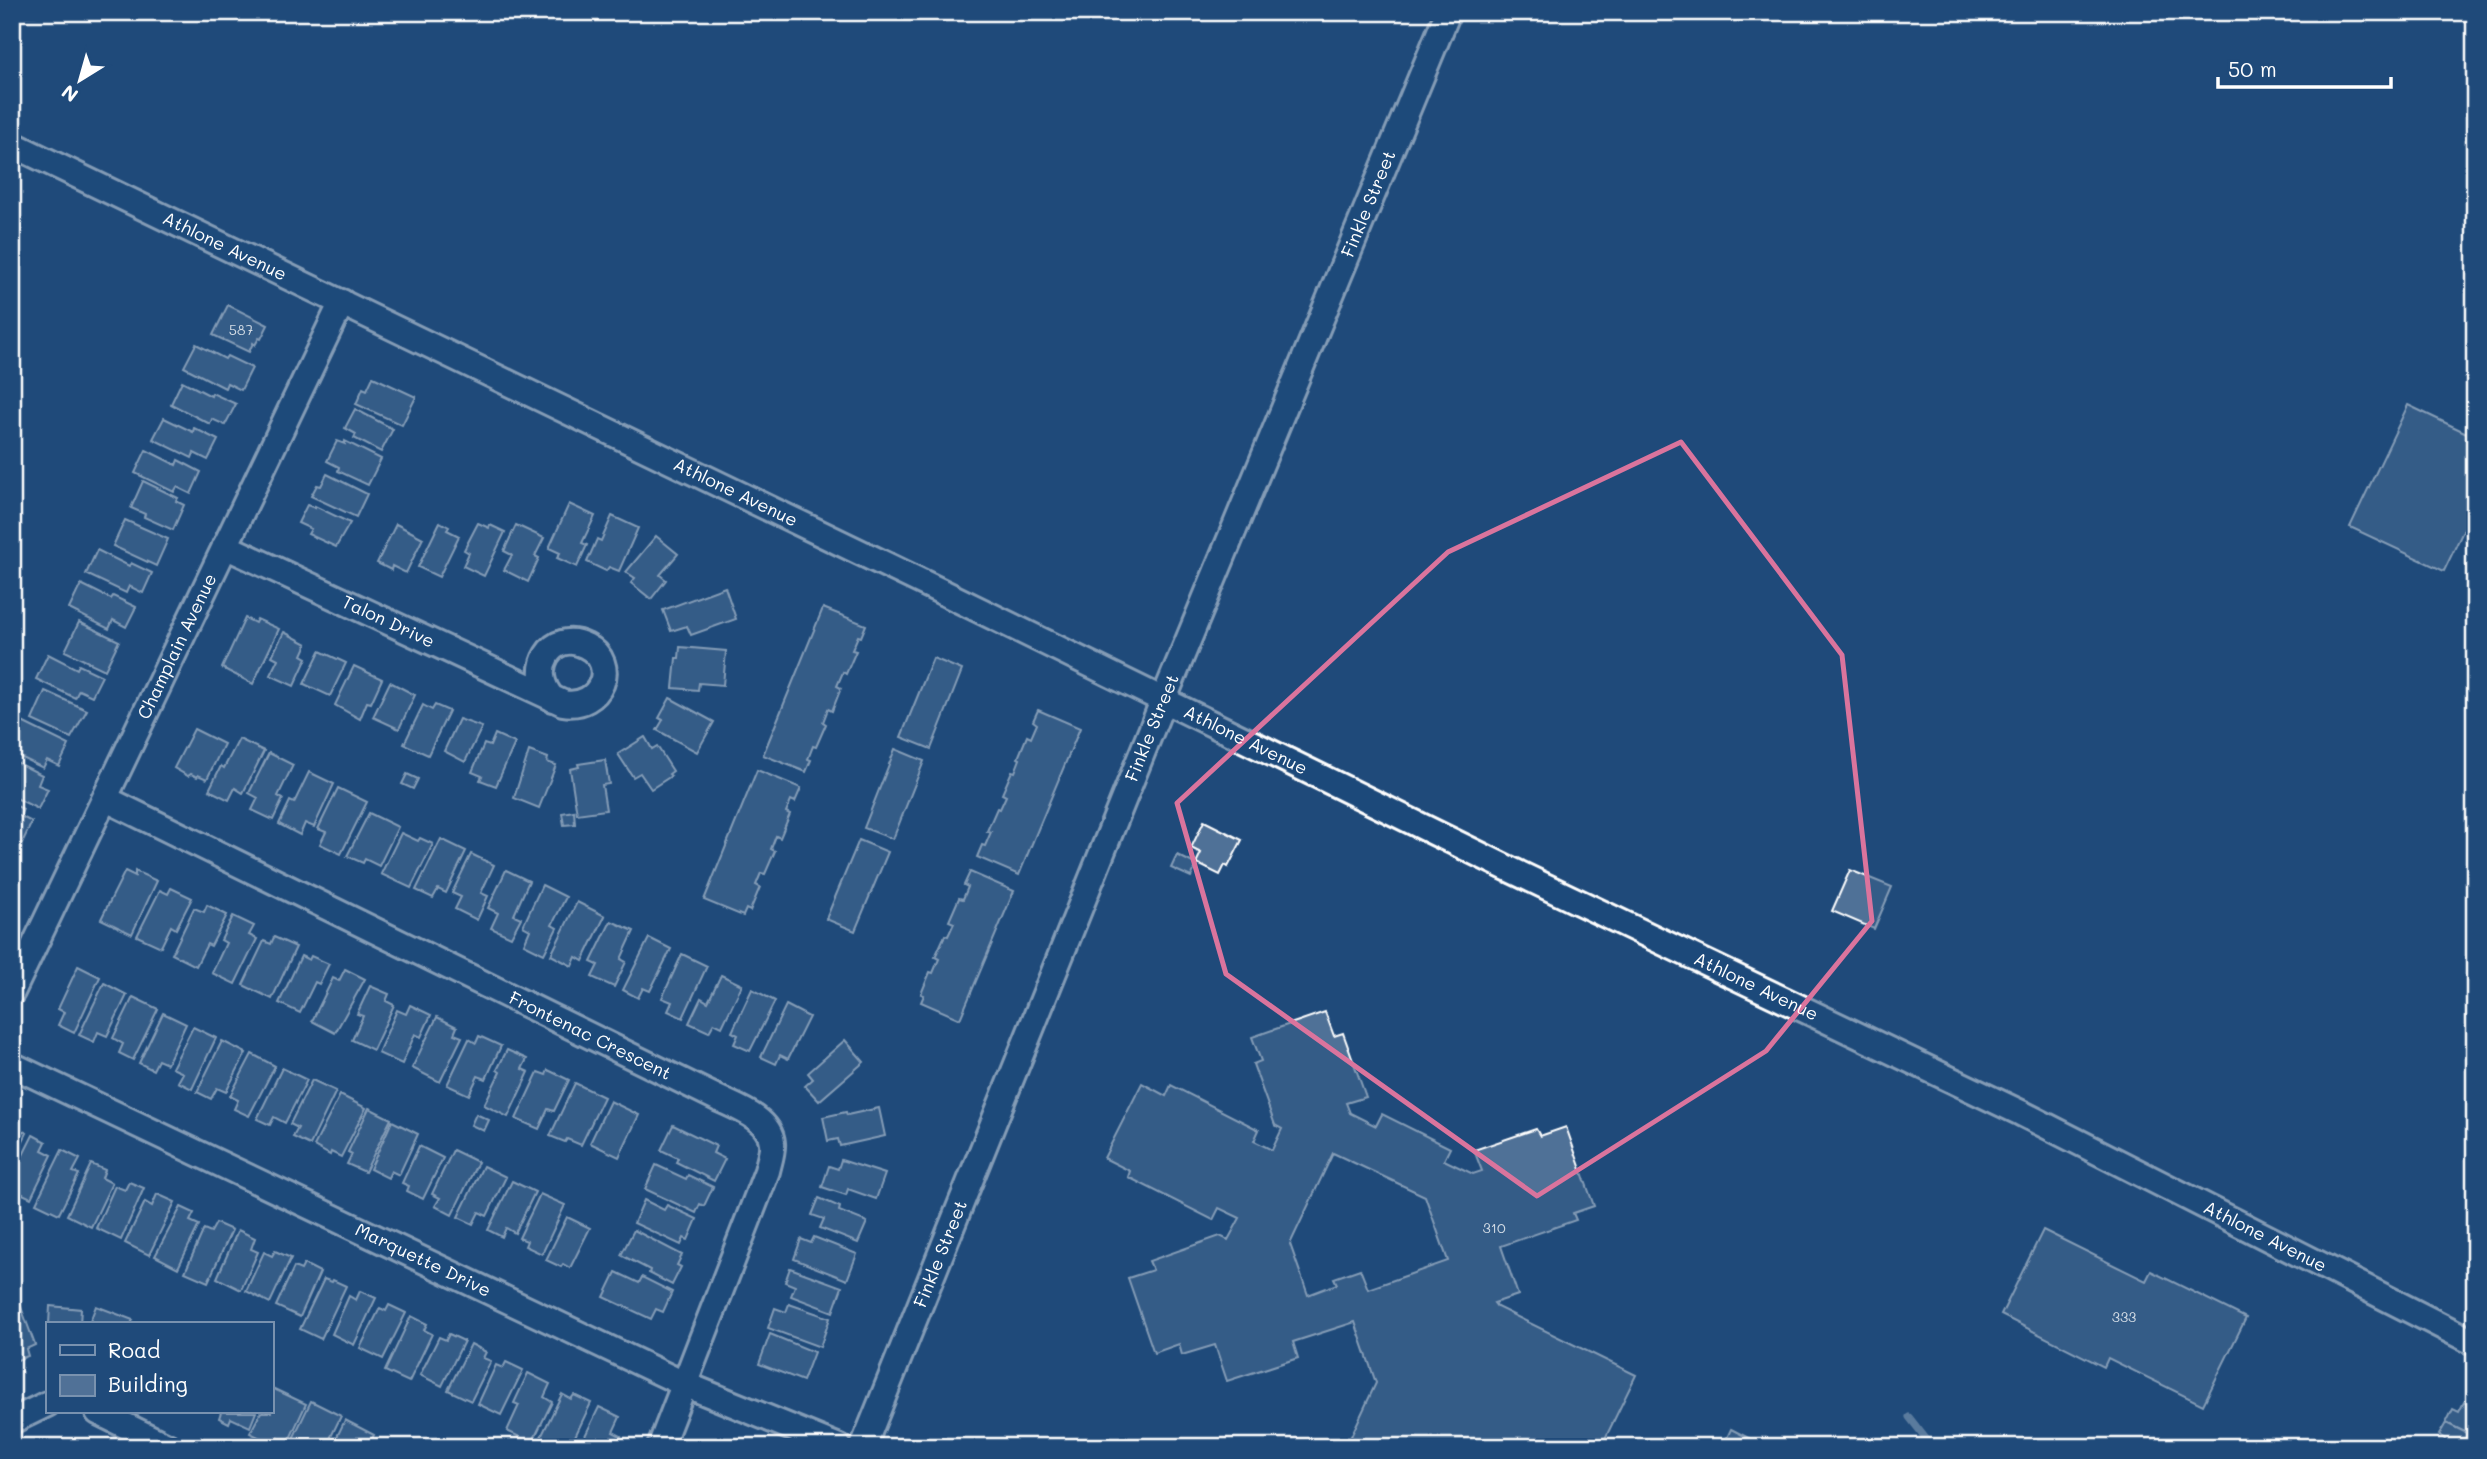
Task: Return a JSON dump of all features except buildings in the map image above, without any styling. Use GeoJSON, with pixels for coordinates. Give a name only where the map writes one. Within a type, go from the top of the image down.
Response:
{"type":"FeatureCollection","features":[{"type":"Feature","properties":{"kind":"street","name":"Finkle Street"},"geometry":{"type":"LineString","coordinates":[[863,1447],[1163,701],[1448,12]]}},
{"type":"Feature","properties":{"kind":"street","name":"Athlone Avenue"},"geometry":{"type":"LineString","coordinates":[[12,144],[2021,1113],[2475,1343]]}},
{"type":"Feature","properties":{"kind":"street","name":"Champlain Avenue"},"geometry":{"type":"LineString","coordinates":[[12,992],[342,302]]}},
{"type":"Feature","properties":{"kind":"street","name":"Talon Drive"},"geometry":{"type":"LineString","coordinates":[[225,545],[553,699]]}},
{"type":"Feature","properties":{"kind":"street","name":"Frontenac Crescent"},"geometry":{"type":"LineString","coordinates":[[106,799],[707,1093],[751,1115],[761,1123],[769,1133],[772,1143],[767,1171],[660,1447]]}},
{"type":"Feature","properties":{"kind":"street","name":"Marquette Drive"},"geometry":{"type":"LineString","coordinates":[[12,1065],[684,1384],[839,1447]]}},
{"type":"Feature","properties":{"kind":"street"},"geometry":{"type":"LineString","coordinates":[[12,1421],[46,1404]]}},
{"type":"Feature","properties":{"kind":"street"},"geometry":{"type":"LineString","coordinates":[[102,1414],[169,1447]]}},
{"type":"Feature","properties":{"kind":"highlighted area"},"geometry":{"type":"Polygon","coordinates":[[[1681,442],[1842,655],[1872,921],[1766,1051],[1537,1196],[1226,974],[1177,803],[1448,552],[1681,442]]]}},
{"type":"Feature","properties":{"kind":"waterway"},"geometry":{"type":"LineString","coordinates":[[12,14],[36,13]]}},
{"type":"Feature","properties":{"kind":"waterway"},"geometry":{"type":"LineString","coordinates":[[1909,1417],[1927,1440],[1928,1447]]}}]}
